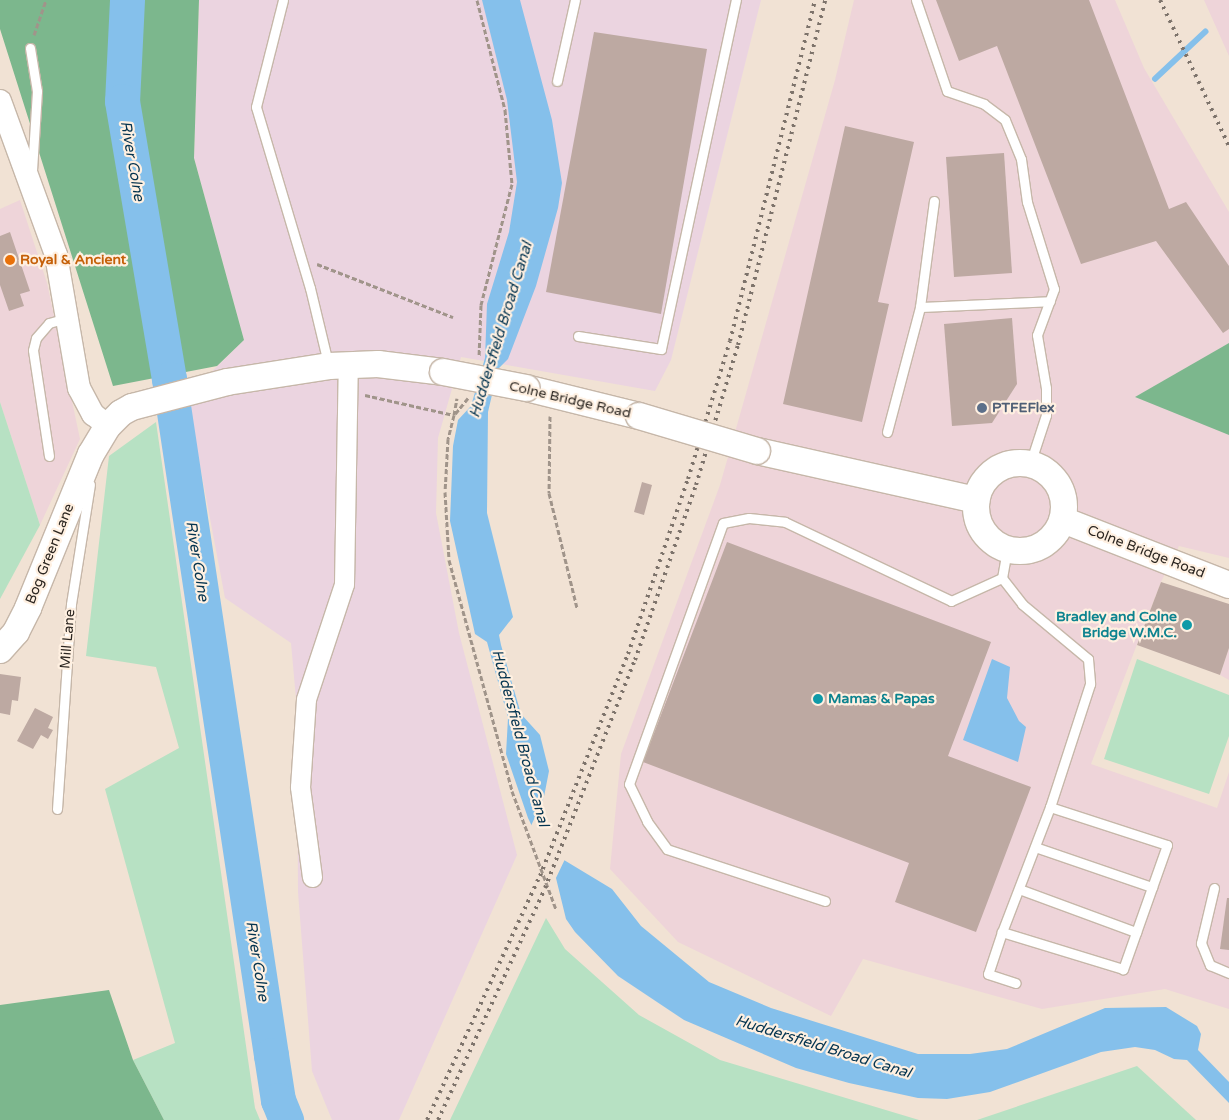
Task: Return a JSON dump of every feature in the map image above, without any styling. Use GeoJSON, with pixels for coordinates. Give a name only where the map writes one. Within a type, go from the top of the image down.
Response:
{"type":"FeatureCollection","features":[{"type":"Feature","properties":{"kind":"main road","name":"Colne Bridge Road"},"geometry":{"type":"LineString","coordinates":[[87,463],[108,426],[132,407],[227,382],[339,365],[378,364],[451,382],[536,391],[639,416],[757,451],[977,500]]}},
{"type":"Feature","properties":{"kind":"main road","name":"Bog Green Lane"},"geometry":{"type":"LineString","coordinates":[[0,650],[16,632],[28,608],[87,463]]}},
{"type":"Feature","properties":{"kind":"main road"},"geometry":{"type":"LineString","coordinates":[[1030,464],[1047,473],[1060,488],[1064,501],[1063,520],[1049,540],[1036,548],[1022,551],[1007,549],[986,535],[977,512],[977,500],[982,486],[1002,467],[1030,464]]}},
{"type":"Feature","properties":{"kind":"main road","name":"Colne Bridge Road"},"geometry":{"type":"LineString","coordinates":[[1063,520],[1229,585]]}},
{"type":"Feature","properties":{"kind":"street"},"geometry":{"type":"LineString","coordinates":[[0,101],[56,255],[78,388],[93,414],[108,426]]}},
{"type":"Feature","properties":{"kind":"street"},"geometry":{"type":"LineString","coordinates":[[312,878],[300,787],[306,699],[344,584],[348,391],[339,365]]}},
{"type":"Feature","properties":{"kind":"lane"},"geometry":{"type":"LineString","coordinates":[[283,0],[256,108],[300,258],[339,365]]}},
{"type":"Feature","properties":{"kind":"lane"},"geometry":{"type":"LineString","coordinates":[[557,82],[575,0]]}},
{"type":"Feature","properties":{"kind":"lane"},"geometry":{"type":"LineString","coordinates":[[578,336],[661,350],[736,0]]}},
{"type":"Feature","properties":{"kind":"lane"},"geometry":{"type":"LineString","coordinates":[[916,0],[947,91],[984,104],[1005,120],[1021,159],[1027,202],[1054,289],[1037,335],[1046,388],[1046,416],[1030,464]]}},
{"type":"Feature","properties":{"kind":"lane"},"geometry":{"type":"LineString","coordinates":[[30,48],[37,91],[31,182]]}},
{"type":"Feature","properties":{"kind":"lane"},"geometry":{"type":"LineString","coordinates":[[887,432],[920,307],[934,201]]}},
{"type":"Feature","properties":{"kind":"lane"},"geometry":{"type":"LineString","coordinates":[[920,307],[1050,301]]}},
{"type":"Feature","properties":{"kind":"lane"},"geometry":{"type":"LineString","coordinates":[[49,456],[33,350],[36,338],[49,323],[67,318]]}},
{"type":"Feature","properties":{"kind":"lane","name":"Mill Lane"},"geometry":{"type":"LineString","coordinates":[[57,809],[71,604],[90,482],[87,463]]}},
{"type":"Feature","properties":{"kind":"lane"},"geometry":{"type":"LineString","coordinates":[[825,901],[667,849],[647,821],[629,784],[723,523],[749,518],[785,522],[951,601],[1002,578]]}},
{"type":"Feature","properties":{"kind":"lane"},"geometry":{"type":"LineString","coordinates":[[1007,549],[1002,578],[1022,604],[1088,659],[1090,684],[1050,807],[988,974],[1016,984]]}},
{"type":"Feature","properties":{"kind":"lane"},"geometry":{"type":"LineString","coordinates":[[1002,932],[1123,969],[1167,846],[1050,807]]}},
{"type":"Feature","properties":{"kind":"lane"},"geometry":{"type":"LineString","coordinates":[[1034,847],[1152,887]]}},
{"type":"Feature","properties":{"kind":"lane"},"geometry":{"type":"LineString","coordinates":[[1214,888],[1201,943],[1210,965],[1229,973]]}},
{"type":"Feature","properties":{"kind":"lane"},"geometry":{"type":"LineString","coordinates":[[1019,889],[1136,932]]}},
{"type":"Feature","properties":{"kind":"path"},"geometry":{"type":"LineString","coordinates":[[30,48],[46,0]]}},
{"type":"Feature","properties":{"kind":"path"},"geometry":{"type":"LineString","coordinates":[[300,258],[453,317]]}},
{"type":"Feature","properties":{"kind":"path"},"geometry":{"type":"LineString","coordinates":[[348,391],[454,415],[451,382]]}},
{"type":"Feature","properties":{"kind":"path"},"geometry":{"type":"LineString","coordinates":[[536,391],[551,417],[549,493],[578,608]]}},
{"type":"Feature","properties":{"kind":"path"},"geometry":{"type":"LineString","coordinates":[[512,791],[556,909]]}},
{"type":"Feature","properties":{"kind":"shaded area"},"geometry":{"type":"Polygon","coordinates":[[[199,0],[761,0],[671,360],[655,391],[461,357],[438,438],[436,513],[459,633],[517,855],[399,1120],[332,1120],[312,1071],[298,892],[297,710],[291,643],[225,598],[187,396],[244,340],[194,158],[199,0]]]}},
{"type":"Feature","properties":{"kind":"shaded area"},"geometry":{"type":"Polygon","coordinates":[[[854,0],[1115,0],[1144,68],[1229,212],[1229,558],[1179,546],[1161,582],[1091,764],[1217,808],[1229,772],[1229,1009],[1165,989],[1042,1009],[863,959],[831,1016],[678,942],[610,869],[621,754],[720,485],[835,80],[854,0]]]}},
{"type":"Feature","properties":{"kind":"shaded area"},"geometry":{"type":"Polygon","coordinates":[[[1204,0],[1229,0],[1229,56],[1204,0]]]}},
{"type":"Feature","properties":{"kind":"shaded area"},"geometry":{"type":"Polygon","coordinates":[[[20,200],[47,283],[80,439],[40,525],[0,402],[0,209],[20,200]]]}},
{"type":"Feature","properties":{"kind":"shaded area"},"geometry":{"type":"Polygon","coordinates":[[[1229,648],[1229,680],[1220,675],[1229,648]]]}},
{"type":"Feature","properties":{"kind":"green space"},"geometry":{"type":"Polygon","coordinates":[[[0,0],[199,0],[194,158],[244,340],[217,366],[113,386],[0,29],[0,0]]]}},
{"type":"Feature","properties":{"kind":"green space"},"geometry":{"type":"Polygon","coordinates":[[[1229,343],[1229,435],[1135,397],[1229,343]]]}},
{"type":"Feature","properties":{"kind":"green space"},"geometry":{"type":"Polygon","coordinates":[[[0,402],[40,525],[0,599],[0,402]]]}},
{"type":"Feature","properties":{"kind":"green space"},"geometry":{"type":"Polygon","coordinates":[[[156,422],[255,1108],[260,1120],[164,1120],[133,1060],[175,1043],[105,789],[179,748],[156,667],[86,656],[109,456],[156,422]]]}},
{"type":"Feature","properties":{"kind":"green space"},"geometry":{"type":"Polygon","coordinates":[[[1137,659],[1229,695],[1229,736],[1209,794],[1104,759],[1137,659]]]}},
{"type":"Feature","properties":{"kind":"green space"},"geometry":{"type":"Polygon","coordinates":[[[546,918],[565,949],[639,1015],[720,1060],[919,1120],[450,1120],[546,918]]]}},
{"type":"Feature","properties":{"kind":"green space"},"geometry":{"type":"Polygon","coordinates":[[[109,990],[133,1060],[164,1120],[0,1120],[0,1005],[109,990]]]}},
{"type":"Feature","properties":{"kind":"green space"},"geometry":{"type":"Polygon","coordinates":[[[1137,1066],[1196,1120],[977,1120],[1137,1066]]]}},
{"type":"Feature","properties":{"kind":"water","name":"Huddersfield Broad Canal"},"geometry":{"type":"Polygon","coordinates":[[[482,0],[520,0],[552,120],[562,183],[558,208],[536,286],[508,359],[498,369],[488,412],[487,513],[513,617],[499,635],[501,645],[521,714],[540,735],[549,771],[542,807],[564,860],[612,889],[641,926],[709,982],[771,1008],[918,1054],[970,1054],[1007,1049],[1105,1008],[1166,1007],[1197,1026],[1201,1034],[1198,1050],[1229,1082],[1229,1103],[1187,1060],[1174,1059],[1155,1050],[1135,1047],[1101,1052],[990,1092],[947,1099],[918,1098],[849,1083],[796,1068],[684,1020],[618,976],[575,932],[566,919],[555,874],[528,818],[506,754],[508,718],[487,642],[475,634],[450,521],[453,446],[458,420],[471,406],[485,358],[487,304],[509,232],[517,182],[507,100],[482,0]]]}},
{"type":"Feature","properties":{"kind":"water"},"geometry":{"type":"Polygon","coordinates":[[[992,659],[1010,667],[1007,698],[1019,721],[1026,727],[1018,762],[963,740],[992,659]]]}},
{"type":"Feature","properties":{"kind":"pier"},"geometry":{"type":"Polygon","coordinates":[[[546,793],[545,807],[566,857],[555,880],[530,828],[546,793]]]}},
{"type":"Feature","properties":{"kind":"building"},"geometry":{"type":"Polygon","coordinates":[[[936,0],[1089,0],[1169,209],[1186,202],[1229,266],[1229,329],[1223,333],[1156,241],[1081,264],[997,46],[959,61],[936,0]]]}},
{"type":"Feature","properties":{"kind":"building"},"geometry":{"type":"Polygon","coordinates":[[[594,32],[707,49],[661,314],[546,292],[594,32]]]}},
{"type":"Feature","properties":{"kind":"building"},"geometry":{"type":"Polygon","coordinates":[[[845,126],[914,142],[878,302],[889,304],[862,422],[783,404],[845,126]]]}},
{"type":"Feature","properties":{"kind":"building"},"geometry":{"type":"Polygon","coordinates":[[[1004,153],[1012,273],[954,277],[946,157],[1004,153]]]}},
{"type":"Feature","properties":{"kind":"building","name":"Royal & Ancient"},"geometry":{"type":"Polygon","coordinates":[[[10,232],[30,291],[20,294],[24,306],[9,311],[0,285],[0,236],[10,232]]]}},
{"type":"Feature","properties":{"kind":"building"},"geometry":{"type":"Polygon","coordinates":[[[1012,318],[1017,384],[992,423],[952,426],[944,324],[1012,318]]]}},
{"type":"Feature","properties":{"kind":"building"},"geometry":{"type":"Polygon","coordinates":[[[642,482],[652,485],[644,515],[634,512],[642,482]]]}},
{"type":"Feature","properties":{"kind":"building","name":"Mamas & Papas"},"geometry":{"type":"Polygon","coordinates":[[[727,542],[991,642],[948,756],[1031,787],[976,932],[895,902],[909,863],[643,762],[727,542]]]}},
{"type":"Feature","properties":{"kind":"building","name":"Bradley and Colne Bridge W.M.C."},"geometry":{"type":"Polygon","coordinates":[[[1161,582],[1229,604],[1229,648],[1220,675],[1137,645],[1161,582]]]}},
{"type":"Feature","properties":{"kind":"building"},"geometry":{"type":"Polygon","coordinates":[[[0,674],[21,677],[18,701],[12,700],[10,715],[0,713],[0,674]]]}},
{"type":"Feature","properties":{"kind":"building"},"geometry":{"type":"Polygon","coordinates":[[[35,708],[53,717],[48,728],[53,730],[48,739],[41,735],[33,749],[17,741],[35,708]]]}},
{"type":"Feature","properties":{"kind":"building"},"geometry":{"type":"Polygon","coordinates":[[[1227,898],[1229,898],[1229,950],[1220,949],[1227,898]]]}},
{"type":"Feature","properties":{"kind":"waterway","name":"River Colne"},"geometry":{"type":"LineString","coordinates":[[127,0],[122,101],[169,379],[278,1100],[286,1120]]}},
{"type":"Feature","properties":{"kind":"waterway"},"geometry":{"type":"LineString","coordinates":[[1155,79],[1205,32]]}},
{"type":"Feature","properties":{"kind":"railway"},"geometry":{"type":"LineString","coordinates":[[427,1120],[540,876],[628,654],[688,479],[730,341],[815,0]]}},
{"type":"Feature","properties":{"kind":"railway"},"geometry":{"type":"LineString","coordinates":[[438,1120],[545,888],[635,660],[696,485],[738,345],[825,0]]}},
{"type":"Feature","properties":{"kind":"railway"},"geometry":{"type":"LineString","coordinates":[[1160,0],[1229,146]]}},
{"type":"Feature","properties":{"kind":"place","name":"Royal & Ancient"},"geometry":{"type":"Point","coordinates":[10,260]}},
{"type":"Feature","properties":{"kind":"place","name":"PTFEFlex"},"geometry":{"type":"Point","coordinates":[982,408]}},
{"type":"Feature","properties":{"kind":"place","name":"Bradley and Colne Bridge W.M.C."},"geometry":{"type":"Point","coordinates":[1187,625]}},
{"type":"Feature","properties":{"kind":"place","name":"Mamas & Papas"},"geometry":{"type":"Point","coordinates":[818,699]}}]}
